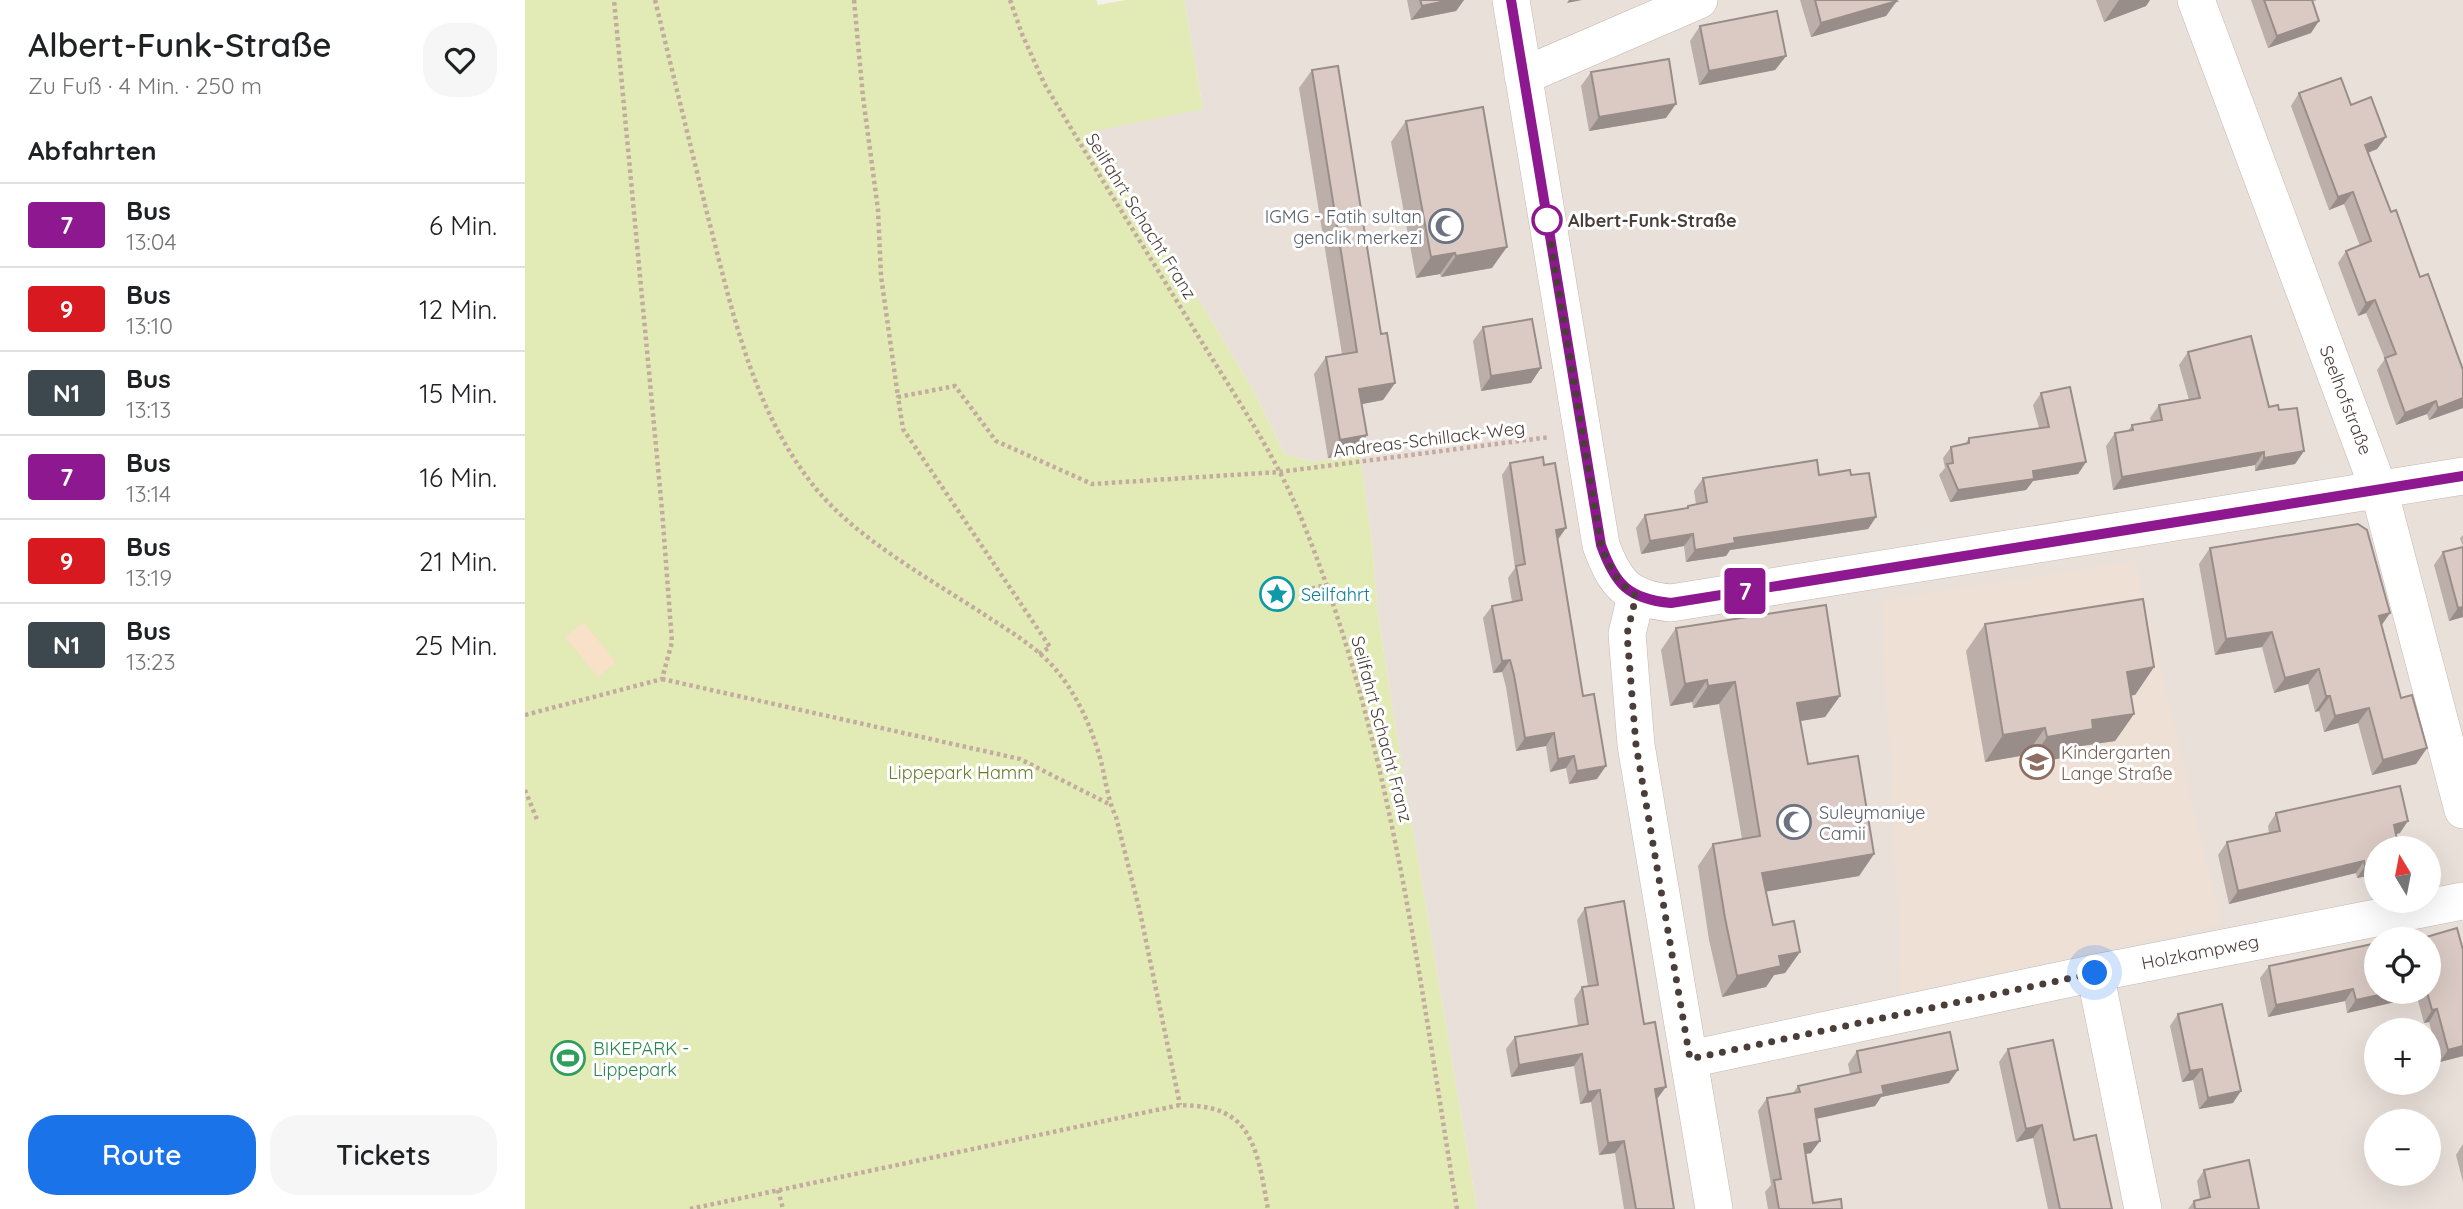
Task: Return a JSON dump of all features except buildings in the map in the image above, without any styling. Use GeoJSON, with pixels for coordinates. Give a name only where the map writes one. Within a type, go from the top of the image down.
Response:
{"type":"FeatureCollection","features":[{"type":"Feature","properties":{"kind":"street"},"geometry":{"type":"LineString","coordinates":[[1511,0],[1601,545],[1615,577],[1623,588],[1636,596],[1671,603],[2463,476]]}},
{"type":"Feature","properties":{"kind":"street"},"geometry":{"type":"LineString","coordinates":[[1523,76],[1699,0]]}},
{"type":"Feature","properties":{"kind":"street","name":"Seelhofstraße"},"geometry":{"type":"LineString","coordinates":[[2196,0],[2379,490],[2463,810]]}},
{"type":"Feature","properties":{"kind":"street"},"geometry":{"type":"LineString","coordinates":[[1636,596],[1627,634],[1636,745],[1714,1209]]}},
{"type":"Feature","properties":{"kind":"street","name":"Holzkampweg"},"geometry":{"type":"LineString","coordinates":[[1690,1059],[2095,973],[2463,901]]}},
{"type":"Feature","properties":{"kind":"street"},"geometry":{"type":"LineString","coordinates":[[2095,973],[2143,1209]]}},
{"type":"Feature","properties":{"kind":"path"},"geometry":{"type":"LineString","coordinates":[[614,0],[672,642],[662,679]]}},
{"type":"Feature","properties":{"kind":"path"},"geometry":{"type":"LineString","coordinates":[[655,0],[742,343],[775,426],[815,487],[844,518],[876,543],[1010,631],[1056,669],[1078,700],[1098,752],[1140,912],[1179,1105]]}},
{"type":"Feature","properties":{"kind":"path"},"geometry":{"type":"LineString","coordinates":[[854,0],[878,211],[881,276],[902,429],[1050,647],[1039,654]]}},
{"type":"Feature","properties":{"kind":"path","name":"Seilfahrt Schacht Franz"},"geometry":{"type":"LineString","coordinates":[[1010,0],[1044,83],[1279,472],[1304,524],[1358,680],[1386,789],[1400,857],[1457,1209]]}},
{"type":"Feature","properties":{"kind":"path","name":"Andreas-Schillack-Weg"},"geometry":{"type":"LineString","coordinates":[[898,397],[955,386],[996,441],[1092,484],[1279,472],[1582,433]]}},
{"type":"Feature","properties":{"kind":"path"},"geometry":{"type":"LineString","coordinates":[[1305,590],[1326,584]]}},
{"type":"Feature","properties":{"kind":"path"},"geometry":{"type":"LineString","coordinates":[[525,715],[662,679],[1020,759],[1110,804]]}},
{"type":"Feature","properties":{"kind":"path"},"geometry":{"type":"LineString","coordinates":[[525,790],[538,822]]}},
{"type":"Feature","properties":{"kind":"path"},"geometry":{"type":"LineString","coordinates":[[690,1209],[1179,1105],[1206,1107],[1230,1115],[1247,1134],[1258,1155],[1268,1209]]}},
{"type":"Feature","properties":{"kind":"path"},"geometry":{"type":"LineString","coordinates":[[778,1190],[783,1209]]}},
{"type":"Feature","properties":{"kind":"shaded area"},"geometry":{"type":"Polygon","coordinates":[[[1184,0],[2463,0],[2463,1209],[1477,1209],[1395,724],[1378,614],[1372,543],[1360,457],[1312,462],[1285,454],[1252,388],[1196,295],[1090,131],[1203,109],[1184,0]]]}},
{"type":"Feature","properties":{"kind":"shaded area","name":"Kindergarten Lange Straße"},"geometry":{"type":"Polygon","coordinates":[[[2135,561],[2221,924],[1902,993],[1882,601],[2135,561]]]}},
{"type":"Feature","properties":{"kind":"green space","name":"Lippepark Hamm"},"geometry":{"type":"Polygon","coordinates":[[[525,0],[1096,0],[1098,5],[1126,0],[1184,0],[1203,109],[1091,132],[1196,295],[1252,388],[1285,454],[1312,462],[1360,456],[1378,614],[1395,724],[1477,1209],[525,1209],[525,0]]]}},
{"type":"Feature","properties":{"kind":"sand"},"geometry":{"type":"Polygon","coordinates":[[[583,622],[616,662],[598,677],[565,637],[583,622]]]}},
{"type":"Feature","properties":{"kind":"bus line","name":"7"},"geometry":{"type":"LineString","coordinates":[[1511,0],[1601,545],[1615,577],[1623,588],[1636,596],[1671,603],[2463,476]]}},
{"type":"Feature","properties":{"kind":"place","name":"Albert-Funk-Straße"},"geometry":{"type":"Point","coordinates":[1547,220]}},
{"type":"Feature","properties":{"kind":"place","name":"IGMG - Fatih sultan genclik merkezi"},"geometry":{"type":"Point","coordinates":[1446,226]}},
{"type":"Feature","properties":{"kind":"place","name":"Seilfahrt"},"geometry":{"type":"Point","coordinates":[1277,594]}},
{"type":"Feature","properties":{"kind":"place","name":"Kindergarten Lange Straße"},"geometry":{"type":"Point","coordinates":[2037,762]}},
{"type":"Feature","properties":{"kind":"place","name":"Suleymaniye Camii"},"geometry":{"type":"Point","coordinates":[1794,822]}},
{"type":"Feature","properties":{"kind":"place","name":"BIKEPARK - Lippepark"},"geometry":{"type":"Point","coordinates":[568,1058]}},
{"type":"Feature","properties":{"kind":"route"},"geometry":{"type":"LineString","coordinates":[[1547,220],[1601,545],[1615,577],[1623,588],[1636,596],[1627,634],[1636,745],[1690,1059],[2095,973]]}}]}
